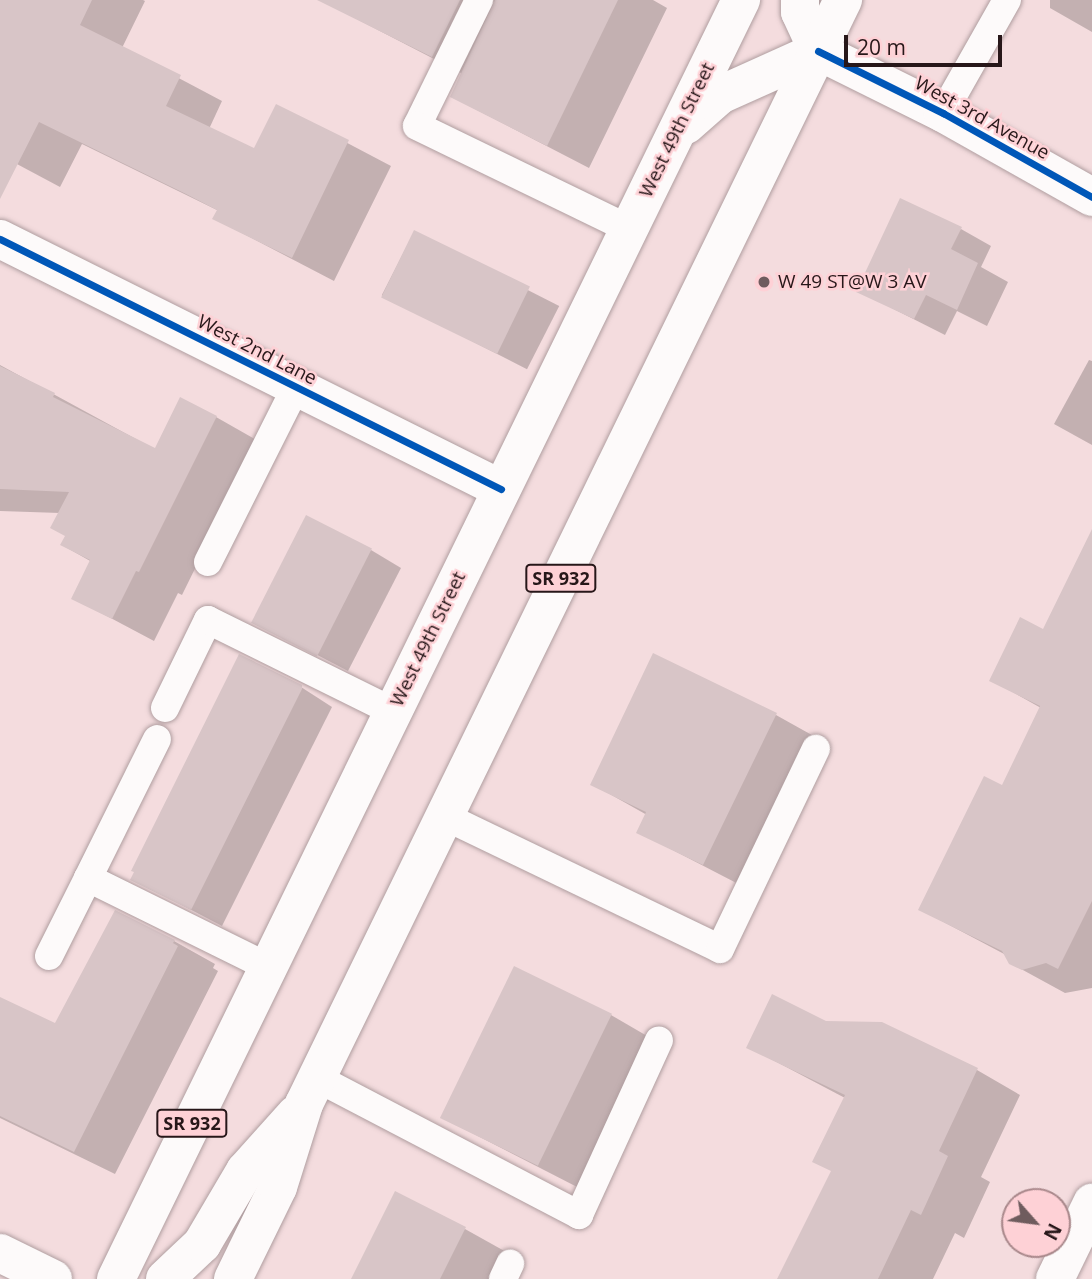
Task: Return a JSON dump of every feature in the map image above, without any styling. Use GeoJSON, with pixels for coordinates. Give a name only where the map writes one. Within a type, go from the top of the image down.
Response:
{"type":"FeatureCollection","features":[{"type":"Feature","properties":{"kind":"main road","name":"West 49th Street"},"geometry":{"type":"LineString","coordinates":[[116,1279],[741,0]]}},
{"type":"Feature","properties":{"kind":"main road"},"geometry":{"type":"LineString","coordinates":[[675,135],[720,94],[818,51],[800,12],[800,0]]}},
{"type":"Feature","properties":{"kind":"main road","name":"SR 932"},"geometry":{"type":"LineString","coordinates":[[233,1279],[278,1187],[311,1091],[843,0]]}},
{"type":"Feature","properties":{"kind":"main road","name":"West 3rd Avenue"},"geometry":{"type":"LineString","coordinates":[[818,51],[943,113],[1092,197]]}},
{"type":"Feature","properties":{"kind":"main road","name":"West 2nd Lane"},"geometry":{"type":"LineString","coordinates":[[0,239],[500,489]]}},
{"type":"Feature","properties":{"kind":"main road"},"geometry":{"type":"LineString","coordinates":[[165,1279],[202,1244],[245,1171],[311,1091]]}},
{"type":"Feature","properties":{"kind":"main road"},"geometry":{"type":"LineString","coordinates":[[1055,1279],[1092,1203]]}},
{"type":"Feature","properties":{"kind":"main road"},"geometry":{"type":"LineString","coordinates":[[0,1253],[53,1279]]}},
{"type":"Feature","properties":{"kind":"lane"},"geometry":{"type":"LineString","coordinates":[[479,0],[417,126],[629,229]]}},
{"type":"Feature","properties":{"kind":"lane"},"geometry":{"type":"LineString","coordinates":[[943,113],[1007,0]]}},
{"type":"Feature","properties":{"kind":"lane"},"geometry":{"type":"LineString","coordinates":[[208,562],[296,387]]}},
{"type":"Feature","properties":{"kind":"lane"},"geometry":{"type":"LineString","coordinates":[[165,708],[208,620],[392,711]]}},
{"type":"Feature","properties":{"kind":"lane"},"geometry":{"type":"LineString","coordinates":[[49,956],[157,739]]}},
{"type":"Feature","properties":{"kind":"lane"},"geometry":{"type":"LineString","coordinates":[[446,817],[720,949],[816,749]]}},
{"type":"Feature","properties":{"kind":"lane"},"geometry":{"type":"LineString","coordinates":[[88,878],[268,967]]}},
{"type":"Feature","properties":{"kind":"lane"},"geometry":{"type":"LineString","coordinates":[[311,1091],[579,1215],[659,1040]]}},
{"type":"Feature","properties":{"kind":"building"},"geometry":{"type":"Polygon","coordinates":[[[0,0],[92,0],[80,25],[181,75],[166,106],[254,148],[276,104],[349,140],[292,258],[212,219],[217,210],[39,122],[0,199],[0,0]]]}},
{"type":"Feature","properties":{"kind":"building"},"geometry":{"type":"Polygon","coordinates":[[[317,0],[460,0],[432,57],[317,0]]]}},
{"type":"Feature","properties":{"kind":"building"},"geometry":{"type":"Polygon","coordinates":[[[495,0],[618,0],[547,146],[450,97],[495,0]]]}},
{"type":"Feature","properties":{"kind":"building"},"geometry":{"type":"Polygon","coordinates":[[[900,198],[962,227],[951,249],[978,263],[957,310],[926,295],[914,319],[856,292],[900,198]]]}},
{"type":"Feature","properties":{"kind":"building"},"geometry":{"type":"Polygon","coordinates":[[[414,230],[530,287],[497,354],[381,297],[414,230]]]}},
{"type":"Feature","properties":{"kind":"building"},"geometry":{"type":"Polygon","coordinates":[[[0,366],[55,393],[53,397],[155,448],[180,397],[217,416],[139,572],[136,571],[112,619],[71,599],[90,560],[60,545],[65,536],[50,528],[69,492],[0,489],[0,366]]]}},
{"type":"Feature","properties":{"kind":"building"},"geometry":{"type":"Polygon","coordinates":[[[306,515],[372,549],[317,656],[251,623],[306,515]]]}},
{"type":"Feature","properties":{"kind":"building"},"geometry":{"type":"Polygon","coordinates":[[[1092,529],[1092,901],[1058,969],[1046,963],[1022,970],[1009,964],[1002,951],[918,910],[984,776],[1002,785],[1040,706],[989,681],[1020,617],[1043,629],[1092,529]]]}},
{"type":"Feature","properties":{"kind":"building"},"geometry":{"type":"Polygon","coordinates":[[[653,653],[777,713],[703,865],[636,833],[646,812],[590,785],[653,653]]]}},
{"type":"Feature","properties":{"kind":"building"},"geometry":{"type":"Polygon","coordinates":[[[239,654],[302,685],[302,689],[191,910],[130,880],[134,872],[131,871],[239,654]]]}},
{"type":"Feature","properties":{"kind":"building"},"geometry":{"type":"Polygon","coordinates":[[[115,910],[175,940],[173,943],[178,946],[74,1152],[0,1116],[0,997],[55,1023],[115,910]]]}},
{"type":"Feature","properties":{"kind":"building"},"geometry":{"type":"Polygon","coordinates":[[[514,966],[612,1014],[538,1166],[440,1118],[514,966]]]}},
{"type":"Feature","properties":{"kind":"building"},"geometry":{"type":"Polygon","coordinates":[[[772,994],[826,1021],[882,1022],[978,1068],[939,1151],[948,1156],[921,1215],[911,1210],[878,1279],[777,1279],[831,1171],[812,1162],[845,1095],[746,1048],[772,994]]]}},
{"type":"Feature","properties":{"kind":"building"},"geometry":{"type":"Polygon","coordinates":[[[395,1191],[466,1227],[440,1279],[351,1279],[395,1191]]]}},
{"type":"Feature","properties":{"kind":"cycle path"},"geometry":{"type":"LineString","coordinates":[[818,51],[943,113],[1092,197]]}},
{"type":"Feature","properties":{"kind":"cycle path"},"geometry":{"type":"LineString","coordinates":[[0,239],[501,489]]}},
{"type":"Feature","properties":{"kind":"place","name":"W 49 ST@W 3 AV"},"geometry":{"type":"Point","coordinates":[764,282]}}]}
